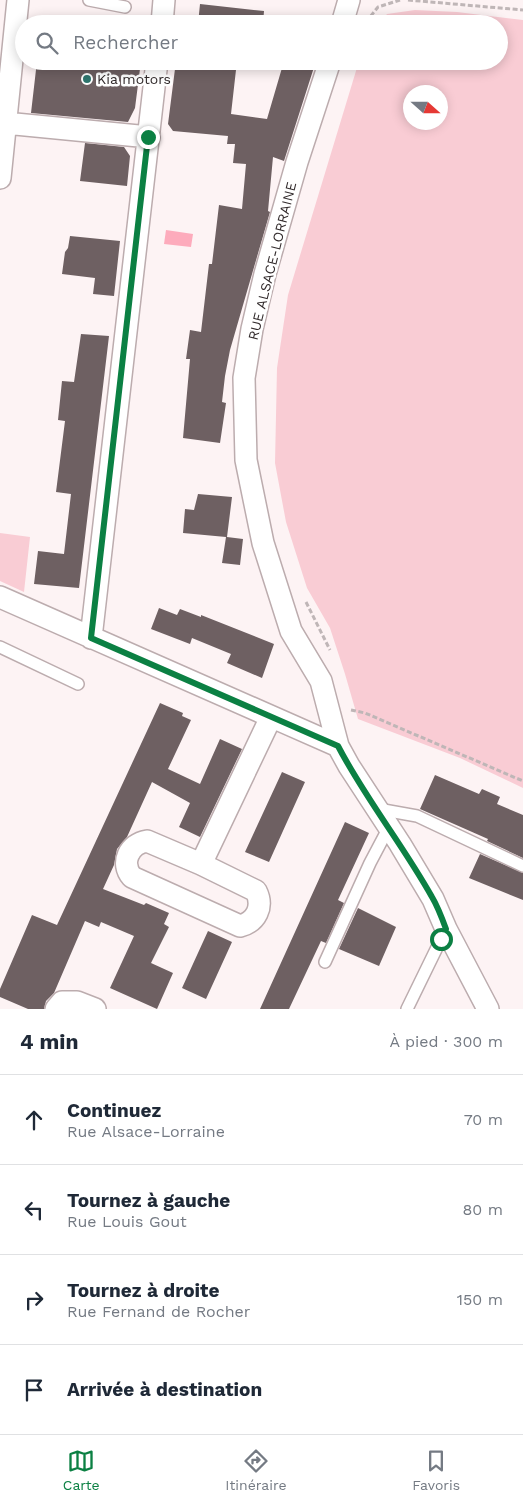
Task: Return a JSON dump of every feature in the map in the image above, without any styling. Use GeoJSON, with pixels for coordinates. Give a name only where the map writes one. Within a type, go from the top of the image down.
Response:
{"type":"FeatureCollection","features":[{"type":"Feature","properties":{"kind":"street"},"geometry":{"type":"LineString","coordinates":[[16,15],[18,0]]}},
{"type":"Feature","properties":{"kind":"street"},"geometry":{"type":"LineString","coordinates":[[163,15],[164,0]]}},
{"type":"Feature","properties":{"kind":"street"},"geometry":{"type":"LineString","coordinates":[[345,15],[349,0]]}},
{"type":"Feature","properties":{"kind":"street"},"geometry":{"type":"LineString","coordinates":[[0,178],[15,29]]}},
{"type":"Feature","properties":{"kind":"street"},"geometry":{"type":"LineString","coordinates":[[91,638],[156,70]]}},
{"type":"Feature","properties":{"kind":"street","name":"RUE ALSACE-LORRAINE"},"geometry":{"type":"LineString","coordinates":[[327,70],[297,162],[265,274],[252,329],[244,378],[246,460],[263,543],[291,631],[321,681],[338,746],[433,899],[446,929],[488,1009]]}},
{"type":"Feature","properties":{"kind":"street"},"geometry":{"type":"LineString","coordinates":[[5,124],[148,137]]}},
{"type":"Feature","properties":{"kind":"street"},"geometry":{"type":"LineString","coordinates":[[0,597],[338,746]]}},
{"type":"Feature","properties":{"kind":"street"},"geometry":{"type":"LineString","coordinates":[[201,864],[270,717]]}},
{"type":"Feature","properties":{"kind":"street"},"geometry":{"type":"LineString","coordinates":[[147,841],[201,864],[256,891],[260,905],[254,919],[248,924],[240,926],[132,877],[128,872],[126,864],[132,848],[138,843],[147,841]]}},
{"type":"Feature","properties":{"kind":"street"},"geometry":{"type":"LineString","coordinates":[[56,1009],[62,1002],[77,1002],[95,1009]]}},
{"type":"Feature","properties":{"kind":"lane"},"geometry":{"type":"LineString","coordinates":[[86,0],[125,7]]}},
{"type":"Feature","properties":{"kind":"lane"},"geometry":{"type":"LineString","coordinates":[[0,647],[78,684]]}},
{"type":"Feature","properties":{"kind":"lane"},"geometry":{"type":"LineString","coordinates":[[378,809],[417,816],[523,866]]}},
{"type":"Feature","properties":{"kind":"lane"},"geometry":{"type":"LineString","coordinates":[[325,962],[370,863],[389,827]]}},
{"type":"Feature","properties":{"kind":"lane"},"geometry":{"type":"LineString","coordinates":[[407,1009],[446,929]]}},
{"type":"Feature","properties":{"kind":"path"},"geometry":{"type":"LineString","coordinates":[[372,15],[378,7],[400,0]]}},
{"type":"Feature","properties":{"kind":"path"},"geometry":{"type":"LineString","coordinates":[[408,0],[523,10]]}},
{"type":"Feature","properties":{"kind":"path"},"geometry":{"type":"LineString","coordinates":[[306,600],[332,653]]}},
{"type":"Feature","properties":{"kind":"path"},"geometry":{"type":"LineString","coordinates":[[347,715],[346,708],[365,713],[523,781]]}},
{"type":"Feature","properties":{"kind":"shaded area"},"geometry":{"type":"Polygon","coordinates":[[[415,10],[482,15],[386,15],[415,10]]]}},
{"type":"Feature","properties":{"kind":"shaded area"},"geometry":{"type":"Polygon","coordinates":[[[508,18],[523,20],[523,788],[460,758],[358,719],[330,628],[307,588],[286,522],[275,463],[277,368],[288,295],[356,70],[508,70],[508,18]]]}},
{"type":"Feature","properties":{"kind":"shaded area"},"geometry":{"type":"Polygon","coordinates":[[[166,230],[193,234],[191,247],[164,244],[166,230]]]}},
{"type":"Feature","properties":{"kind":"shaded area"},"geometry":{"type":"Polygon","coordinates":[[[0,533],[30,537],[24,592],[0,581],[0,533]]]}},
{"type":"Feature","properties":{"kind":"building"},"geometry":{"type":"Polygon","coordinates":[[[200,4],[264,11],[264,15],[199,15],[200,4]]]}},
{"type":"Feature","properties":{"kind":"building","name":"Kia motors"},"geometry":{"type":"Polygon","coordinates":[[[36,70],[140,70],[135,108],[128,122],[31,113],[36,70]]]}},
{"type":"Feature","properties":{"kind":"building"},"geometry":{"type":"Polygon","coordinates":[[[175,70],[236,70],[231,114],[267,119],[281,70],[313,70],[284,161],[273,157],[268,211],[270,212],[230,350],[225,376],[222,402],[226,403],[220,443],[183,438],[190,359],[186,359],[190,330],[201,332],[209,264],[212,264],[219,205],[242,209],[246,164],[233,163],[235,144],[227,144],[228,136],[173,131],[168,124],[175,70]]]}},
{"type":"Feature","properties":{"kind":"building"},"geometry":{"type":"Polygon","coordinates":[[[85,143],[124,147],[130,156],[127,186],[80,181],[85,143]]]}},
{"type":"Feature","properties":{"kind":"building"},"geometry":{"type":"Polygon","coordinates":[[[70,236],[120,241],[114,296],[93,294],[95,278],[62,274],[65,252],[68,248],[70,236]]]}},
{"type":"Feature","properties":{"kind":"building"},"geometry":{"type":"Polygon","coordinates":[[[81,334],[109,336],[79,588],[34,584],[38,551],[64,554],[71,494],[56,492],[65,421],[58,420],[62,381],[74,382],[81,334]]]}},
{"type":"Feature","properties":{"kind":"building"},"geometry":{"type":"Polygon","coordinates":[[[198,494],[232,497],[227,537],[243,539],[240,565],[222,563],[226,537],[183,533],[185,509],[194,510],[198,494]]]}},
{"type":"Feature","properties":{"kind":"building"},"geometry":{"type":"Polygon","coordinates":[[[159,608],[177,615],[180,609],[201,617],[201,615],[274,644],[262,678],[227,663],[231,654],[192,638],[190,644],[151,629],[159,608]]]}},
{"type":"Feature","properties":{"kind":"building"},"geometry":{"type":"Polygon","coordinates":[[[160,703],[183,713],[182,716],[191,720],[168,769],[200,784],[220,739],[242,749],[200,837],[179,827],[190,803],[152,782],[127,837],[117,849],[114,865],[103,889],[144,905],[146,903],[169,913],[164,924],[169,927],[151,963],[173,973],[157,1009],[110,988],[134,936],[101,922],[99,927],[85,921],[54,993],[46,1001],[44,1009],[28,1009],[0,997],[0,989],[32,915],[57,925],[160,703]]]}},
{"type":"Feature","properties":{"kind":"building"},"geometry":{"type":"Polygon","coordinates":[[[282,772],[305,782],[269,862],[245,852],[282,772]]]}},
{"type":"Feature","properties":{"kind":"building"},"geometry":{"type":"Polygon","coordinates":[[[435,775],[479,794],[482,789],[500,797],[497,804],[523,815],[523,858],[487,841],[488,839],[420,809],[435,775]]]}},
{"type":"Feature","properties":{"kind":"building"},"geometry":{"type":"Polygon","coordinates":[[[345,822],[369,833],[338,900],[344,903],[326,943],[321,941],[289,1009],[260,1009],[345,822]]]}},
{"type":"Feature","properties":{"kind":"building"},"geometry":{"type":"Polygon","coordinates":[[[480,854],[523,873],[523,900],[469,878],[480,854]]]}},
{"type":"Feature","properties":{"kind":"building"},"geometry":{"type":"Polygon","coordinates":[[[358,908],[396,927],[379,966],[339,949],[358,908]]]}},
{"type":"Feature","properties":{"kind":"building"},"geometry":{"type":"Polygon","coordinates":[[[208,931],[232,942],[206,999],[182,988],[208,931]]]}},
{"type":"Feature","properties":{"kind":"place","name":"Kia motors"},"geometry":{"type":"Point","coordinates":[87,79]}},
{"type":"Feature","properties":{"kind":"route"},"geometry":{"type":"LineString","coordinates":[[148,137],[91,638],[338,746],[433,899],[446,929],[441,939]]}}]}
